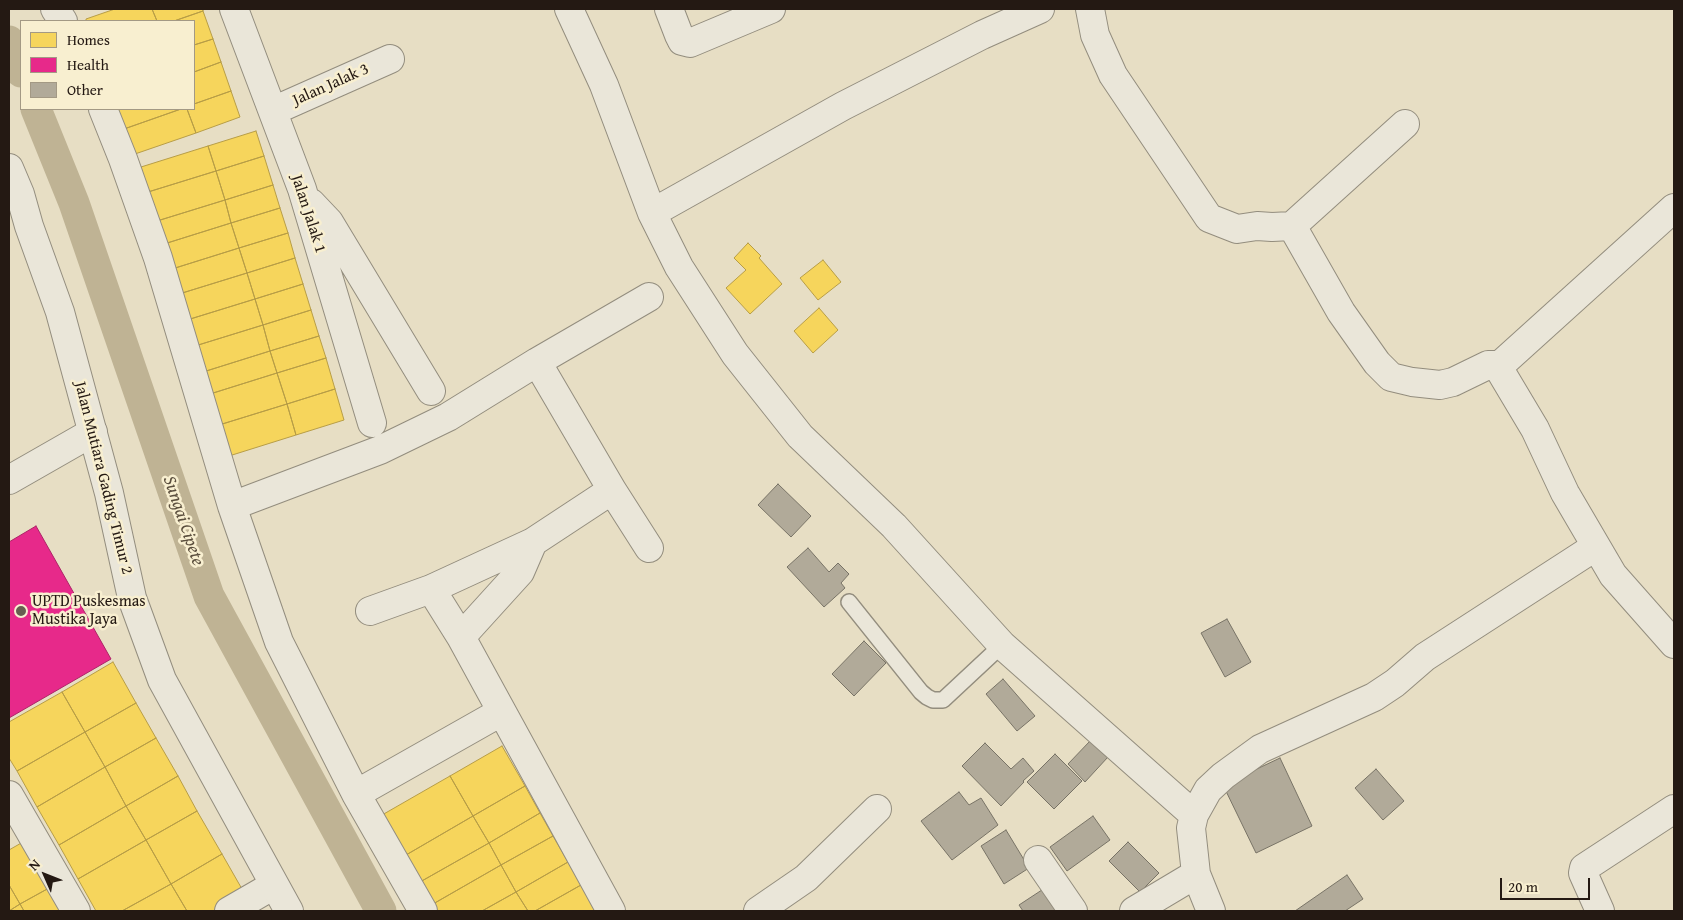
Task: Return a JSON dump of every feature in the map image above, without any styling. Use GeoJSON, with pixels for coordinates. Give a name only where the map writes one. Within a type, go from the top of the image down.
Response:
{"type":"FeatureCollection","features":[{"type":"Feature","properties":{"kind":"street"},"geometry":{"type":"LineString","coordinates":[[55,9],[62,20]]}},
{"type":"Feature","properties":{"kind":"street","name":"Jalan Jalak 1"},"geometry":{"type":"LineString","coordinates":[[234,9],[302,189],[372,423]]}},
{"type":"Feature","properties":{"kind":"street"},"geometry":{"type":"LineString","coordinates":[[569,9],[604,85],[652,213],[679,267],[735,354],[800,436],[894,526],[1002,645],[1194,815]]}},
{"type":"Feature","properties":{"kind":"street"},"geometry":{"type":"LineString","coordinates":[[669,9],[682,40],[690,43],[771,9]]}},
{"type":"Feature","properties":{"kind":"street"},"geometry":{"type":"LineString","coordinates":[[652,213],[843,106],[982,34],[1040,9]]}},
{"type":"Feature","properties":{"kind":"street"},"geometry":{"type":"LineString","coordinates":[[1090,9],[1095,35],[1113,75],[1209,218],[1238,229],[1257,226],[1292,226],[1405,124]]}},
{"type":"Feature","properties":{"kind":"street","name":"Jalan Jalak 3"},"geometry":{"type":"LineString","coordinates":[[273,111],[390,59]]}},
{"type":"Feature","properties":{"kind":"street"},"geometry":{"type":"LineString","coordinates":[[103,110],[158,258],[232,506],[279,642],[356,794],[423,911]]}},
{"type":"Feature","properties":{"kind":"street","name":"Jalan Mutiara Gading Timur 2"},"geometry":{"type":"LineString","coordinates":[[9,168],[20,194],[29,226],[60,312],[109,492],[132,598],[162,680],[290,911]]}},
{"type":"Feature","properties":{"kind":"street"},"geometry":{"type":"LineString","coordinates":[[302,189],[311,203],[329,222],[432,391]]}},
{"type":"Feature","properties":{"kind":"street"},"geometry":{"type":"LineString","coordinates":[[1498,367],[1674,208]]}},
{"type":"Feature","properties":{"kind":"street"},"geometry":{"type":"LineString","coordinates":[[1292,226],[1341,312],[1377,363],[1391,376],[1412,382],[1440,384],[1453,382],[1488,365],[1498,367],[1535,429],[1565,493],[1595,547],[1613,575],[1674,644]]}},
{"type":"Feature","properties":{"kind":"street"},"geometry":{"type":"LineString","coordinates":[[232,506],[380,450],[448,417],[537,362],[649,297]]}},
{"type":"Feature","properties":{"kind":"street"},"geometry":{"type":"LineString","coordinates":[[537,362],[648,548]]}},
{"type":"Feature","properties":{"kind":"street"},"geometry":{"type":"LineString","coordinates":[[9,480],[93,432]]}},
{"type":"Feature","properties":{"kind":"street"},"geometry":{"type":"LineString","coordinates":[[370,611],[431,589],[533,542],[612,490]]}},
{"type":"Feature","properties":{"kind":"street"},"geometry":{"type":"LineString","coordinates":[[462,637],[520,572],[533,542]]}},
{"type":"Feature","properties":{"kind":"street"},"geometry":{"type":"LineString","coordinates":[[1211,911],[1196,874],[1191,828],[1194,815],[1208,790],[1223,776],[1260,749],[1374,697],[1395,683],[1425,657],[1595,547]]}},
{"type":"Feature","properties":{"kind":"street"},"geometry":{"type":"LineString","coordinates":[[431,589],[462,637],[610,911]]}},
{"type":"Feature","properties":{"kind":"street"},"geometry":{"type":"LineString","coordinates":[[356,794],[501,712]]}},
{"type":"Feature","properties":{"kind":"street"},"geometry":{"type":"LineString","coordinates":[[758,911],[806,878],[877,809]]}},
{"type":"Feature","properties":{"kind":"street"},"geometry":{"type":"LineString","coordinates":[[1600,911],[1583,873],[1584,868],[1674,809]]}},
{"type":"Feature","properties":{"kind":"street"},"geometry":{"type":"LineString","coordinates":[[13,810],[76,911]]}},
{"type":"Feature","properties":{"kind":"street"},"geometry":{"type":"LineString","coordinates":[[1038,860],[1073,911]]}},
{"type":"Feature","properties":{"kind":"street"},"geometry":{"type":"LineString","coordinates":[[1134,911],[1196,874]]}},
{"type":"Feature","properties":{"kind":"street"},"geometry":{"type":"LineString","coordinates":[[229,911],[274,885]]}},
{"type":"Feature","properties":{"kind":"lane"},"geometry":{"type":"LineString","coordinates":[[849,602],[921,692],[933,700],[942,700],[1002,645]]}},
{"type":"Feature","properties":{"kind":"building: Homes"},"geometry":{"type":"Polygon","coordinates":[[[115,9],[152,9],[157,20],[86,20],[115,9]]]}},
{"type":"Feature","properties":{"kind":"building: Homes"},"geometry":{"type":"Polygon","coordinates":[[[152,9],[203,9],[203,11],[177,20],[157,20],[152,9]]]}},
{"type":"Feature","properties":{"kind":"building: Homes"},"geometry":{"type":"Polygon","coordinates":[[[203,11],[213,39],[195,45],[195,20],[177,20],[203,11]]]}},
{"type":"Feature","properties":{"kind":"building: Homes"},"geometry":{"type":"Polygon","coordinates":[[[213,39],[221,62],[195,72],[195,45],[213,39]]]}},
{"type":"Feature","properties":{"kind":"building: Homes"},"geometry":{"type":"Polygon","coordinates":[[[221,62],[231,91],[195,104],[195,72],[221,62]]]}},
{"type":"Feature","properties":{"kind":"building: Homes"},"geometry":{"type":"Polygon","coordinates":[[[231,91],[240,117],[196,133],[187,110],[195,110],[195,104],[231,91]]]}},
{"type":"Feature","properties":{"kind":"building: Homes"},"geometry":{"type":"Polygon","coordinates":[[[117,110],[178,110],[124,129],[117,110]]]}},
{"type":"Feature","properties":{"kind":"building: Homes"},"geometry":{"type":"Polygon","coordinates":[[[178,110],[187,110],[196,133],[132,155],[124,129],[178,110]]]}},
{"type":"Feature","properties":{"kind":"building: Homes"},"geometry":{"type":"Polygon","coordinates":[[[256,131],[264,156],[216,171],[208,146],[256,131]]]}},
{"type":"Feature","properties":{"kind":"building: Homes"},"geometry":{"type":"Polygon","coordinates":[[[208,146],[216,171],[148,192],[141,167],[208,146]]]}},
{"type":"Feature","properties":{"kind":"building: Homes"},"geometry":{"type":"Polygon","coordinates":[[[264,156],[273,185],[225,200],[216,171],[264,156]]]}},
{"type":"Feature","properties":{"kind":"building: Homes"},"geometry":{"type":"Polygon","coordinates":[[[216,171],[225,200],[157,221],[148,192],[216,171]]]}},
{"type":"Feature","properties":{"kind":"building: Homes"},"geometry":{"type":"Polygon","coordinates":[[[273,185],[280,208],[231,223],[225,200],[273,185]]]}},
{"type":"Feature","properties":{"kind":"building: Homes"},"geometry":{"type":"Polygon","coordinates":[[[225,200],[231,223],[164,244],[157,221],[225,200]]]}},
{"type":"Feature","properties":{"kind":"building: Homes"},"geometry":{"type":"Polygon","coordinates":[[[280,208],[288,233],[239,248],[231,223],[280,208]]]}},
{"type":"Feature","properties":{"kind":"building: Homes"},"geometry":{"type":"Polygon","coordinates":[[[231,223],[239,248],[172,269],[164,244],[231,223]]]}},
{"type":"Feature","properties":{"kind":"building: Homes"},"geometry":{"type":"Polygon","coordinates":[[[288,233],[295,258],[247,273],[239,248],[288,233]]]}},
{"type":"Feature","properties":{"kind":"building: Homes"},"geometry":{"type":"Polygon","coordinates":[[[748,243],[761,256],[759,258],[782,284],[750,314],[726,288],[746,270],[734,258],[748,243]]]}},
{"type":"Feature","properties":{"kind":"building: Homes"},"geometry":{"type":"Polygon","coordinates":[[[239,248],[247,273],[179,294],[172,269],[239,248]]]}},
{"type":"Feature","properties":{"kind":"building: Homes"},"geometry":{"type":"Polygon","coordinates":[[[295,258],[303,284],[255,299],[247,273],[295,258]]]}},
{"type":"Feature","properties":{"kind":"building: Homes"},"geometry":{"type":"Polygon","coordinates":[[[823,260],[841,282],[818,300],[800,278],[823,260]]]}},
{"type":"Feature","properties":{"kind":"building: Homes"},"geometry":{"type":"Polygon","coordinates":[[[247,273],[255,299],[187,320],[179,294],[247,273]]]}},
{"type":"Feature","properties":{"kind":"building: Homes"},"geometry":{"type":"Polygon","coordinates":[[[303,284],[311,310],[263,325],[255,299],[303,284]]]}},
{"type":"Feature","properties":{"kind":"building: Homes"},"geometry":{"type":"Polygon","coordinates":[[[255,299],[263,325],[195,346],[187,320],[255,299]]]}},
{"type":"Feature","properties":{"kind":"building: Homes"},"geometry":{"type":"Polygon","coordinates":[[[819,308],[838,330],[813,353],[794,331],[819,308]]]}},
{"type":"Feature","properties":{"kind":"building: Homes"},"geometry":{"type":"Polygon","coordinates":[[[311,310],[319,336],[270,351],[263,325],[311,310]]]}},
{"type":"Feature","properties":{"kind":"building: Homes"},"geometry":{"type":"Polygon","coordinates":[[[263,325],[270,351],[203,372],[195,346],[263,325]]]}},
{"type":"Feature","properties":{"kind":"building: Homes"},"geometry":{"type":"Polygon","coordinates":[[[319,336],[326,358],[277,373],[270,351],[319,336]]]}},
{"type":"Feature","properties":{"kind":"building: Homes"},"geometry":{"type":"Polygon","coordinates":[[[270,351],[277,373],[210,394],[203,372],[270,351]]]}},
{"type":"Feature","properties":{"kind":"building: Homes"},"geometry":{"type":"Polygon","coordinates":[[[326,358],[335,389],[287,404],[277,373],[326,358]]]}},
{"type":"Feature","properties":{"kind":"building: Homes"},"geometry":{"type":"Polygon","coordinates":[[[277,373],[287,404],[219,425],[210,394],[277,373]]]}},
{"type":"Feature","properties":{"kind":"building: Homes"},"geometry":{"type":"Polygon","coordinates":[[[335,389],[344,420],[296,435],[287,404],[335,389]]]}},
{"type":"Feature","properties":{"kind":"building: Homes"},"geometry":{"type":"Polygon","coordinates":[[[287,404],[296,435],[229,456],[219,425],[287,404]]]}},
{"type":"Feature","properties":{"kind":"building: Homes"},"geometry":{"type":"Polygon","coordinates":[[[113,662],[136,703],[85,732],[62,692],[113,662]]]}},
{"type":"Feature","properties":{"kind":"building: Homes"},"geometry":{"type":"Polygon","coordinates":[[[62,692],[85,732],[17,771],[9,758],[9,722],[62,692]]]}},
{"type":"Feature","properties":{"kind":"building: Homes"},"geometry":{"type":"Polygon","coordinates":[[[136,703],[156,738],[105,767],[85,732],[136,703]]]}},
{"type":"Feature","properties":{"kind":"building: Homes"},"geometry":{"type":"Polygon","coordinates":[[[85,732],[105,767],[37,807],[17,771],[85,732]]]}},
{"type":"Feature","properties":{"kind":"building: Homes"},"geometry":{"type":"Polygon","coordinates":[[[156,738],[178,776],[126,806],[105,767],[156,738]]]}},
{"type":"Feature","properties":{"kind":"building: Homes"},"geometry":{"type":"Polygon","coordinates":[[[502,746],[525,786],[473,816],[450,776],[502,746]]]}},
{"type":"Feature","properties":{"kind":"building: Homes"},"geometry":{"type":"Polygon","coordinates":[[[105,767],[126,806],[59,845],[37,807],[105,767]]]}},
{"type":"Feature","properties":{"kind":"building: Homes"},"geometry":{"type":"Polygon","coordinates":[[[178,776],[197,811],[146,840],[126,806],[178,776]]]}},
{"type":"Feature","properties":{"kind":"building: Homes"},"geometry":{"type":"Polygon","coordinates":[[[450,776],[473,816],[406,855],[382,815],[450,776]]]}},
{"type":"Feature","properties":{"kind":"building: Homes"},"geometry":{"type":"Polygon","coordinates":[[[525,786],[540,813],[489,843],[473,816],[525,786]]]}},
{"type":"Feature","properties":{"kind":"building: Homes"},"geometry":{"type":"Polygon","coordinates":[[[126,806],[146,840],[78,879],[59,845],[126,806]]]}},
{"type":"Feature","properties":{"kind":"building: Homes"},"geometry":{"type":"Polygon","coordinates":[[[197,811],[222,854],[171,884],[146,840],[197,811]]]}},
{"type":"Feature","properties":{"kind":"building: Homes"},"geometry":{"type":"Polygon","coordinates":[[[540,813],[553,836],[501,865],[489,843],[540,813]]]}},
{"type":"Feature","properties":{"kind":"building: Homes"},"geometry":{"type":"Polygon","coordinates":[[[473,816],[489,843],[420,882],[406,855],[473,816]]]}},
{"type":"Feature","properties":{"kind":"building: Homes"},"geometry":{"type":"Polygon","coordinates":[[[553,836],[568,862],[516,892],[501,865],[553,836]]]}},
{"type":"Feature","properties":{"kind":"building: Homes"},"geometry":{"type":"Polygon","coordinates":[[[146,840],[171,884],[122,911],[96,911],[78,879],[146,840]]]}},
{"type":"Feature","properties":{"kind":"building: Homes"},"geometry":{"type":"Polygon","coordinates":[[[23,842],[49,888],[20,904],[9,885],[9,850],[23,842]]]}},
{"type":"Feature","properties":{"kind":"building: Homes"},"geometry":{"type":"Polygon","coordinates":[[[489,843],[501,865],[433,904],[420,882],[489,843]]]}},
{"type":"Feature","properties":{"kind":"building: Homes"},"geometry":{"type":"Polygon","coordinates":[[[222,854],[246,896],[219,911],[187,911],[171,884],[222,854]]]}},
{"type":"Feature","properties":{"kind":"building: Homes"},"geometry":{"type":"Polygon","coordinates":[[[568,862],[581,885],[535,911],[528,911],[516,892],[568,862]]]}},
{"type":"Feature","properties":{"kind":"building: Homes"},"geometry":{"type":"Polygon","coordinates":[[[501,865],[516,892],[482,911],[437,911],[433,904],[501,865]]]}},
{"type":"Feature","properties":{"kind":"building: Homes"},"geometry":{"type":"Polygon","coordinates":[[[171,884],[187,911],[122,911],[171,884]]]}},
{"type":"Feature","properties":{"kind":"building: Homes"},"geometry":{"type":"Polygon","coordinates":[[[9,885],[20,904],[9,911],[9,885]]]}},
{"type":"Feature","properties":{"kind":"building: Homes"},"geometry":{"type":"Polygon","coordinates":[[[581,885],[596,911],[535,911],[581,885]]]}},
{"type":"Feature","properties":{"kind":"building: Homes"},"geometry":{"type":"Polygon","coordinates":[[[49,888],[62,911],[24,911],[20,904],[49,888]]]}},
{"type":"Feature","properties":{"kind":"building: Homes"},"geometry":{"type":"Polygon","coordinates":[[[516,892],[528,911],[482,911],[516,892]]]}},
{"type":"Feature","properties":{"kind":"building: Homes"},"geometry":{"type":"Polygon","coordinates":[[[20,904],[24,911],[9,911],[20,904]]]}},
{"type":"Feature","properties":{"kind":"building: Health"},"geometry":{"type":"Polygon","coordinates":[[[36,526],[111,659],[9,718],[9,542],[36,526]]]}},
{"type":"Feature","properties":{"kind":"building: Other"},"geometry":{"type":"Polygon","coordinates":[[[778,484],[811,516],[791,537],[758,505],[778,484]]]}},
{"type":"Feature","properties":{"kind":"building: Other"},"geometry":{"type":"Polygon","coordinates":[[[808,548],[829,572],[838,563],[849,574],[841,583],[845,588],[824,607],[787,567],[808,548]]]}},
{"type":"Feature","properties":{"kind":"building: Other"},"geometry":{"type":"Polygon","coordinates":[[[1227,619],[1251,662],[1225,677],[1201,633],[1227,619]]]}},
{"type":"Feature","properties":{"kind":"building: Other"},"geometry":{"type":"Polygon","coordinates":[[[864,641],[886,663],[854,696],[832,674],[864,641]]]}},
{"type":"Feature","properties":{"kind":"building: Other"},"geometry":{"type":"Polygon","coordinates":[[[1003,679],[1035,716],[1017,731],[986,694],[1003,679]]]}},
{"type":"Feature","properties":{"kind":"building: Other"},"geometry":{"type":"Polygon","coordinates":[[[1091,740],[1108,757],[1085,782],[1068,764],[1091,740]]]}},
{"type":"Feature","properties":{"kind":"building: Other"},"geometry":{"type":"Polygon","coordinates":[[[985,743],[1011,769],[1023,758],[1034,771],[1001,806],[962,766],[985,743]]]}},
{"type":"Feature","properties":{"kind":"building: Other"},"geometry":{"type":"Polygon","coordinates":[[[1055,754],[1082,781],[1054,809],[1027,782],[1055,754]]]}},
{"type":"Feature","properties":{"kind":"building: Other"},"geometry":{"type":"Polygon","coordinates":[[[1280,758],[1312,826],[1256,853],[1223,785],[1280,758]]]}},
{"type":"Feature","properties":{"kind":"building: Other"},"geometry":{"type":"Polygon","coordinates":[[[1376,769],[1404,801],[1383,820],[1355,788],[1376,769]]]}},
{"type":"Feature","properties":{"kind":"building: Other"},"geometry":{"type":"Polygon","coordinates":[[[959,792],[969,805],[981,798],[998,825],[952,860],[921,821],[959,792]]]}},
{"type":"Feature","properties":{"kind":"building: Other"},"geometry":{"type":"Polygon","coordinates":[[[1093,816],[1110,840],[1067,871],[1050,847],[1093,816]]]}},
{"type":"Feature","properties":{"kind":"building: Other"},"geometry":{"type":"Polygon","coordinates":[[[1006,830],[1029,868],[1004,884],[981,846],[1006,830]]]}},
{"type":"Feature","properties":{"kind":"building: Other"},"geometry":{"type":"Polygon","coordinates":[[[1128,842],[1159,873],[1140,892],[1109,861],[1128,842]]]}},
{"type":"Feature","properties":{"kind":"building: Other"},"geometry":{"type":"Polygon","coordinates":[[[1347,875],[1363,899],[1345,911],[1295,911],[1347,875]]]}},
{"type":"Feature","properties":{"kind":"building: Other"},"geometry":{"type":"Polygon","coordinates":[[[1051,884],[1067,911],[1023,911],[1019,905],[1051,884]]]}},
{"type":"Feature","properties":{"kind":"waterway","name":"Sungai Cipete"},"geometry":{"type":"LineString","coordinates":[[9,41],[20,69]]}},
{"type":"Feature","properties":{"kind":"waterway","name":"Sungai Cipete"},"geometry":{"type":"LineString","coordinates":[[36,110],[74,203],[209,596],[381,911]]}},
{"type":"Feature","properties":{"kind":"place","name":"UPTD Puskesmas Mustika Jaya"},"geometry":{"type":"Point","coordinates":[21,611]}}]}
